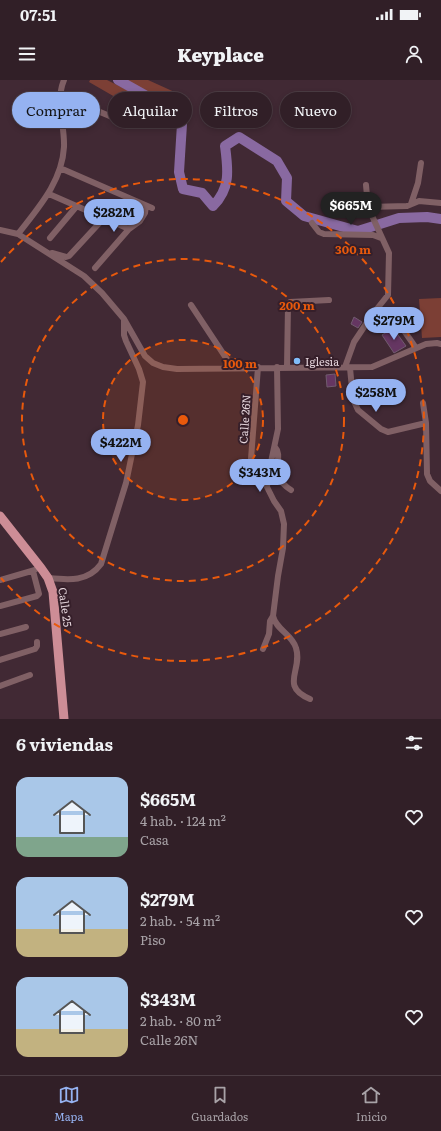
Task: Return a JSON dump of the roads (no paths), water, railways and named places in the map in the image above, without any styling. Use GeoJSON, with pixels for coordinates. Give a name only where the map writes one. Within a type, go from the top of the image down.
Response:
{"type":"FeatureCollection","features":[{"type":"Feature","properties":{"kind":"main road","name":"Calle 25"},"geometry":{"type":"LineString","coordinates":[[0,516],[37,569],[48,578],[53,592],[64,719]]}},
{"type":"Feature","properties":{"kind":"street"},"geometry":{"type":"LineString","coordinates":[[61,92],[61,85],[64,80]]}},
{"type":"Feature","properties":{"kind":"street"},"geometry":{"type":"LineString","coordinates":[[18,234],[49,194],[60,168],[64,146],[62,128]]}},
{"type":"Feature","properties":{"kind":"street"},"geometry":{"type":"LineString","coordinates":[[411,204],[418,183],[420,164]]}},
{"type":"Feature","properties":{"kind":"street"},"geometry":{"type":"LineString","coordinates":[[60,168],[149,207],[140,221],[129,229],[95,268]]}},
{"type":"Feature","properties":{"kind":"street"},"geometry":{"type":"LineString","coordinates":[[366,185],[368,207],[389,253],[388,295],[372,315],[354,342],[348,368],[353,399],[358,410],[381,429],[388,432],[426,423]]}},
{"type":"Feature","properties":{"kind":"street"},"geometry":{"type":"LineString","coordinates":[[49,194],[129,229]]}},
{"type":"Feature","properties":{"kind":"street"},"geometry":{"type":"LineString","coordinates":[[368,207],[407,206],[419,201],[441,203]]}},
{"type":"Feature","properties":{"kind":"street"},"geometry":{"type":"LineString","coordinates":[[50,238],[76,207]]}},
{"type":"Feature","properties":{"kind":"street"},"geometry":{"type":"LineString","coordinates":[[44,250],[66,257],[69,256],[104,218]]}},
{"type":"Feature","properties":{"kind":"street"},"geometry":{"type":"LineString","coordinates":[[312,223],[319,232],[324,234],[373,235],[381,238]]}},
{"type":"Feature","properties":{"kind":"street"},"geometry":{"type":"LineString","coordinates":[[0,230],[18,234],[84,276],[124,319],[145,356],[153,363],[163,367],[372,367],[426,344],[441,344]]}},
{"type":"Feature","properties":{"kind":"street"},"geometry":{"type":"LineString","coordinates":[[287,367],[288,306],[290,302],[329,300]]}},
{"type":"Feature","properties":{"kind":"street"},"geometry":{"type":"LineString","coordinates":[[191,305],[232,367]]}},
{"type":"Feature","properties":{"kind":"street"},"geometry":{"type":"LineString","coordinates":[[372,315],[384,320],[398,322],[416,348]]}},
{"type":"Feature","properties":{"kind":"street"},"geometry":{"type":"LineString","coordinates":[[48,578],[69,580],[88,576],[97,570],[101,564],[126,483],[138,425],[143,382],[124,335],[124,319]]}},
{"type":"Feature","properties":{"kind":"street","name":"Calle 26N"},"geometry":{"type":"LineString","coordinates":[[250,472],[258,367]]}},
{"type":"Feature","properties":{"kind":"street"},"geometry":{"type":"LineString","coordinates":[[263,649],[268,634],[270,621],[273,616],[284,548],[284,524],[281,511],[267,487],[278,429],[277,367]]}},
{"type":"Feature","properties":{"kind":"street"},"geometry":{"type":"LineString","coordinates":[[423,403],[426,423],[427,474],[430,481],[441,491]]}},
{"type":"Feature","properties":{"kind":"street"},"geometry":{"type":"LineString","coordinates":[[275,447],[278,451],[278,474],[285,486],[291,490]]}},
{"type":"Feature","properties":{"kind":"street"},"geometry":{"type":"LineString","coordinates":[[0,580],[37,569],[39,594],[37,596],[0,606]]}},
{"type":"Feature","properties":{"kind":"street"},"geometry":{"type":"LineString","coordinates":[[273,616],[276,624],[290,637],[296,648],[297,660],[294,687],[297,692],[310,699]]}},
{"type":"Feature","properties":{"kind":"street"},"geometry":{"type":"LineString","coordinates":[[0,634],[26,627]]}},
{"type":"Feature","properties":{"kind":"street"},"geometry":{"type":"LineString","coordinates":[[0,660],[35,649],[37,642]]}},
{"type":"Feature","properties":{"kind":"street"},"geometry":{"type":"LineString","coordinates":[[0,686],[30,675]]}},
{"type":"Feature","properties":{"kind":"waterway"},"geometry":{"type":"LineString","coordinates":[[118,80],[179,114],[182,124],[179,172],[183,189],[202,193],[213,206],[223,192],[227,178],[225,146],[239,137],[277,161],[287,178],[286,201],[304,216],[358,231],[399,218],[427,217],[441,219]]}},
{"type":"Feature","properties":{"kind":"place","name":"Iglesia"},"geometry":{"type":"Point","coordinates":[297,361]}}]}
